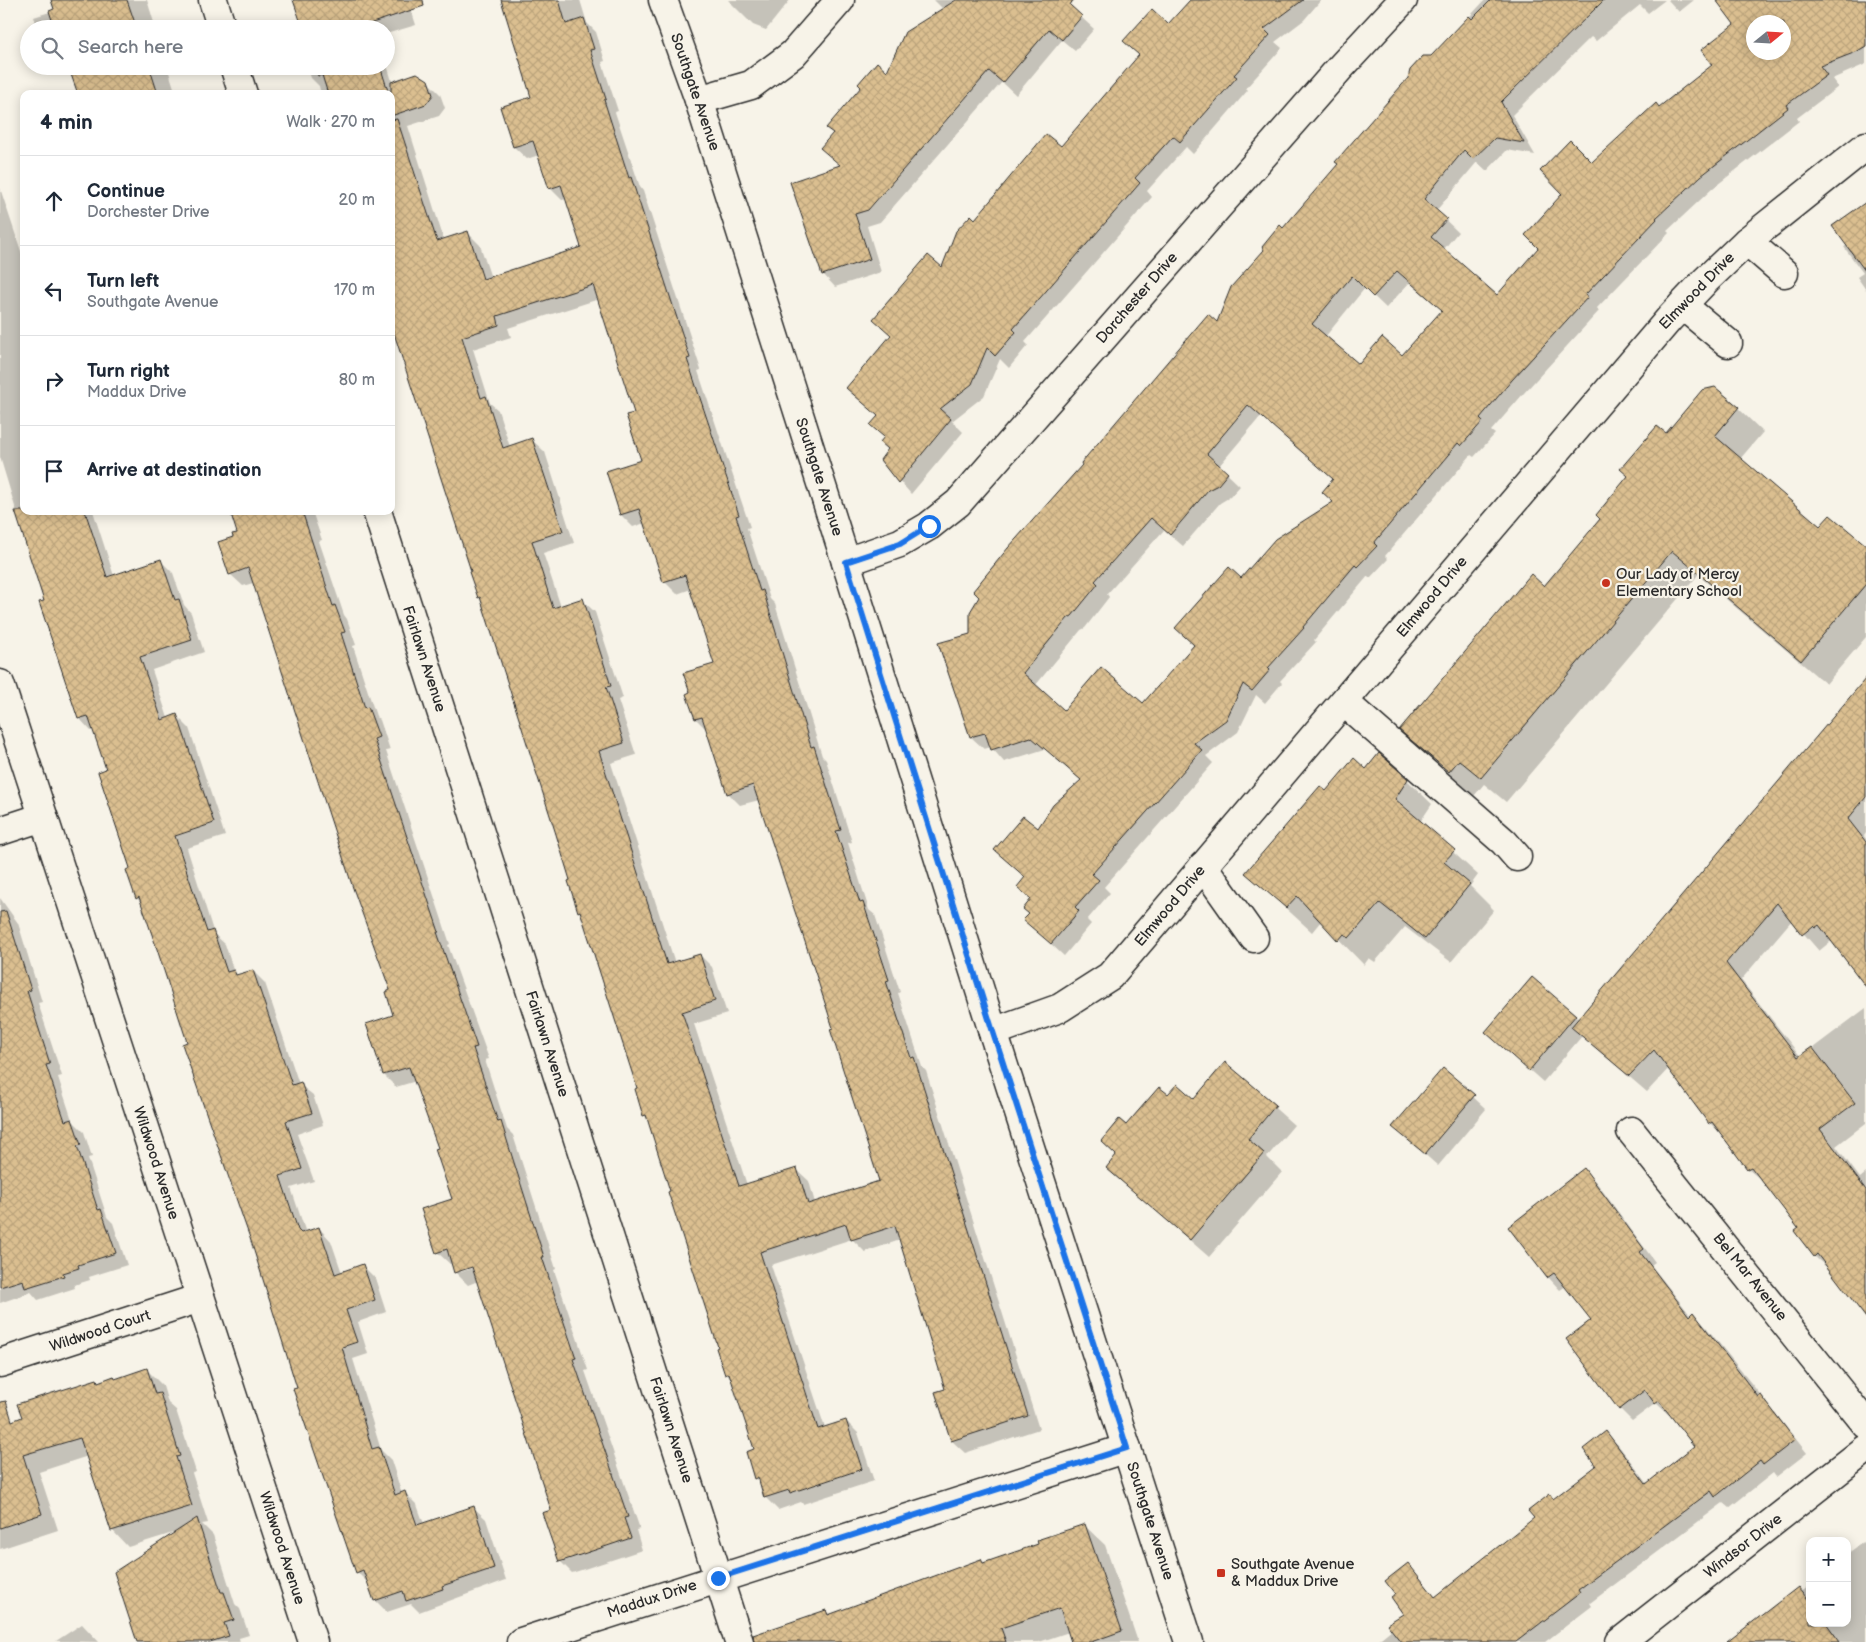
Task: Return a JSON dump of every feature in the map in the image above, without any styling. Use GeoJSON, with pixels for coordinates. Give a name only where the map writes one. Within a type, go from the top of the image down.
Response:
{"type":"FeatureCollection","features":[{"type":"Feature","properties":{"kind":"street"},"geometry":{"type":"LineString","coordinates":[[213,0],[219,20]]}},
{"type":"Feature","properties":{"kind":"street","name":"Southgate Avenue"},"geometry":{"type":"LineString","coordinates":[[663,0],[698,100],[846,562],[993,1032],[1189,1642]]}},
{"type":"Feature","properties":{"kind":"street"},"geometry":{"type":"LineString","coordinates":[[698,100],[750,85],[793,54],[840,0]]}},
{"type":"Feature","properties":{"kind":"street","name":"Dorchester Drive"},"geometry":{"type":"LineString","coordinates":[[846,562],[900,544],[929,526],[958,502],[1326,84],[1403,0]]}},
{"type":"Feature","properties":{"kind":"street"},"geometry":{"type":"LineString","coordinates":[[237,75],[242,90]]}},
{"type":"Feature","properties":{"kind":"street","name":"Elmwood Drive"},"geometry":{"type":"LineString","coordinates":[[993,1032],[1060,1008],[1110,976],[1682,305],[1748,241],[1866,146]]}},
{"type":"Feature","properties":{"kind":"street"},"geometry":{"type":"LineString","coordinates":[[1748,241],[1784,273]]}},
{"type":"Feature","properties":{"kind":"street"},"geometry":{"type":"LineString","coordinates":[[1682,305],[1728,343]]}},
{"type":"Feature","properties":{"kind":"street","name":"Fairlawn Avenue"},"geometry":{"type":"LineString","coordinates":[[378,515],[739,1642]]}},
{"type":"Feature","properties":{"kind":"street","name":"Wildwood Avenue"},"geometry":{"type":"LineString","coordinates":[[0,684],[313,1642]]}},
{"type":"Feature","properties":{"kind":"street"},"geometry":{"type":"LineString","coordinates":[[1344,702],[1504,842],[1517,857]]}},
{"type":"Feature","properties":{"kind":"street"},"geometry":{"type":"LineString","coordinates":[[0,831],[43,817]]}},
{"type":"Feature","properties":{"kind":"street"},"geometry":{"type":"LineString","coordinates":[[1203,866],[1254,938]]}},
{"type":"Feature","properties":{"kind":"street","name":"Bel Mar Avenue"},"geometry":{"type":"LineString","coordinates":[[1631,1131],[1866,1424]]}},
{"type":"Feature","properties":{"kind":"street","name":"Wildwood Court"},"geometry":{"type":"LineString","coordinates":[[0,1363],[200,1298]]}},
{"type":"Feature","properties":{"kind":"street","name":"Maddux Drive"},"geometry":{"type":"LineString","coordinates":[[521,1642],[1127,1448]]}},
{"type":"Feature","properties":{"kind":"street","name":"Windsor Drive"},"geometry":{"type":"LineString","coordinates":[[1620,1642],[1866,1449]]}},
{"type":"Feature","properties":{"kind":"building"},"geometry":{"type":"Polygon","coordinates":[[[51,0],[127,0],[134,20],[52,20],[49,11],[54,9],[51,0]]]}},
{"type":"Feature","properties":{"kind":"building"},"geometry":{"type":"Polygon","coordinates":[[[293,0],[423,0],[424,6],[381,20],[300,20],[293,0]]]}},
{"type":"Feature","properties":{"kind":"building"},"geometry":{"type":"Polygon","coordinates":[[[501,0],[559,0],[566,24],[584,18],[594,49],[590,50],[606,99],[604,100],[690,358],[687,359],[739,515],[736,516],[760,591],[763,590],[811,747],[814,746],[841,830],[836,831],[860,903],[863,902],[889,980],[886,981],[911,1058],[914,1057],[1028,1416],[951,1441],[935,1392],[945,1389],[895,1226],[851,1240],[846,1224],[760,1252],[818,1429],[846,1420],[862,1469],[790,1493],[789,1490],[764,1498],[758,1477],[754,1479],[746,1452],[754,1449],[729,1373],[725,1375],[716,1348],[718,1347],[668,1192],[670,1191],[646,1115],[643,1116],[635,1089],[637,1088],[580,911],[578,912],[568,881],[570,880],[555,831],[480,597],[478,598],[469,572],[471,571],[395,336],[395,119],[397,119],[437,241],[468,231],[483,279],[581,247],[561,185],[549,189],[533,141],[513,147],[500,107],[531,97],[501,0]],[[593,285],[497,316],[499,325],[462,337],[481,398],[486,396],[503,448],[532,438],[563,531],[532,541],[553,608],[583,598],[611,686],[606,687],[624,743],[599,751],[667,964],[700,954],[715,1001],[682,1012],[739,1186],[797,1168],[808,1204],[879,1181],[830,1029],[833,1028],[753,785],[727,794],[702,717],[695,719],[686,694],[690,692],[683,673],[714,664],[685,575],[663,582],[639,509],[620,515],[606,471],[641,460],[626,415],[634,413],[593,285]]]}},
{"type":"Feature","properties":{"kind":"building"},"geometry":{"type":"Polygon","coordinates":[[[956,0],[1073,0],[1070,5],[1082,16],[1062,40],[1049,29],[1003,83],[989,71],[868,210],[855,214],[870,259],[822,275],[790,182],[840,165],[820,148],[833,133],[826,128],[861,87],[858,84],[877,62],[887,71],[905,32],[956,0]]]}},
{"type":"Feature","properties":{"kind":"building"},"geometry":{"type":"Polygon","coordinates":[[[1190,0],[1303,0],[1264,29],[1270,35],[1234,75],[1237,77],[1180,142],[1173,136],[1135,178],[1140,183],[1013,329],[1016,332],[995,356],[987,348],[972,384],[940,409],[951,419],[898,483],[880,460],[888,449],[880,442],[884,437],[870,425],[878,416],[846,388],[891,335],[873,319],[928,255],[942,267],[956,231],[971,215],[975,219],[1046,134],[1061,146],[1139,55],[1123,41],[1152,9],[1168,24],[1190,0]]]}},
{"type":"Feature","properties":{"kind":"building"},"geometry":{"type":"Polygon","coordinates":[[[1491,0],[1604,0],[1501,102],[1524,143],[1495,138],[1473,159],[1464,150],[1424,199],[1447,219],[1431,237],[1497,295],[1538,248],[1525,235],[1562,194],[1540,171],[1570,140],[1592,162],[1656,103],[1659,107],[1712,65],[1701,50],[1734,24],[1716,0],[1866,0],[1866,46],[1856,52],[1820,66],[1827,75],[1786,105],[1788,108],[1701,176],[1656,218],[1585,295],[1588,297],[1512,380],[1480,418],[1483,421],[1461,446],[1458,443],[1374,543],[1377,546],[1357,567],[1355,565],[1304,628],[1268,668],[1270,670],[1252,691],[1243,684],[1226,720],[1194,743],[1202,750],[1092,874],[1099,880],[1075,907],[1079,911],[1051,944],[1023,920],[1029,914],[1023,909],[1031,899],[1017,887],[1025,877],[994,850],[1023,816],[1038,828],[1053,805],[1081,780],[1031,737],[991,750],[985,733],[970,737],[938,643],[970,634],[970,612],[979,597],[973,591],[1008,548],[1082,465],[1081,463],[1208,314],[1217,322],[1231,287],[1264,250],[1262,247],[1280,225],[1283,228],[1338,164],[1335,162],[1408,78],[1410,70],[1423,56],[1431,56],[1469,16],[1472,19],[1491,0]],[[1397,271],[1373,297],[1352,276],[1312,324],[1359,364],[1382,337],[1402,355],[1442,310],[1397,271]],[[1248,405],[1207,454],[1228,473],[1218,485],[1208,490],[1170,535],[1151,518],[1095,581],[1098,584],[1023,673],[1064,710],[1101,667],[1143,703],[1194,645],[1175,628],[1229,567],[1241,578],[1275,539],[1333,502],[1322,492],[1333,479],[1248,405]]]}},
{"type":"Feature","properties":{"kind":"building"},"geometry":{"type":"Polygon","coordinates":[[[417,73],[428,80],[433,95],[426,104],[395,115],[395,90],[391,90],[391,82],[417,73]]]}},
{"type":"Feature","properties":{"kind":"building"},"geometry":{"type":"Polygon","coordinates":[[[71,75],[152,75],[157,90],[77,90],[71,75]]]}},
{"type":"Feature","properties":{"kind":"building"},"geometry":{"type":"Polygon","coordinates":[[[322,75],[383,75],[388,90],[327,90],[322,75]]]}},
{"type":"Feature","properties":{"kind":"building"},"geometry":{"type":"Polygon","coordinates":[[[1866,202],[1866,272],[1832,226],[1866,202]]]}},
{"type":"Feature","properties":{"kind":"building"},"geometry":{"type":"Polygon","coordinates":[[[1715,387],[1739,407],[1715,436],[1820,526],[1830,515],[1866,545],[1866,584],[1801,661],[1672,551],[1481,778],[1459,760],[1449,772],[1399,730],[1531,574],[1544,586],[1600,519],[1596,515],[1628,476],[1620,469],[1657,426],[1666,433],[1702,390],[1715,387]]]}},
{"type":"Feature","properties":{"kind":"building"},"geometry":{"type":"Polygon","coordinates":[[[15,511],[20,511],[20,515],[86,515],[107,577],[161,559],[175,600],[179,599],[192,640],[140,657],[162,720],[177,714],[214,823],[175,836],[207,932],[213,930],[227,972],[234,970],[236,975],[253,970],[292,1085],[301,1082],[312,1113],[286,1121],[302,1169],[280,1176],[298,1230],[301,1233],[319,1227],[335,1274],[363,1264],[375,1300],[346,1310],[357,1342],[342,1347],[372,1449],[379,1447],[395,1495],[405,1491],[417,1525],[474,1506],[494,1568],[442,1586],[443,1589],[406,1601],[403,1591],[374,1601],[363,1570],[356,1573],[293,1389],[297,1388],[250,1238],[182,1044],[187,1042],[157,949],[139,897],[136,899],[126,870],[130,868],[98,772],[106,769],[88,716],[78,719],[39,602],[44,601],[15,511]]]}},
{"type":"Feature","properties":{"kind":"building"},"geometry":{"type":"Polygon","coordinates":[[[231,515],[303,515],[333,606],[335,605],[345,632],[341,633],[365,708],[368,707],[379,737],[374,739],[477,1047],[473,1048],[498,1122],[501,1121],[544,1257],[542,1257],[576,1358],[573,1359],[628,1517],[624,1518],[631,1538],[559,1562],[542,1513],[551,1510],[472,1267],[454,1273],[447,1249],[436,1253],[421,1209],[452,1199],[435,1149],[438,1148],[409,1067],[383,1075],[366,1024],[393,1015],[386,992],[390,990],[353,888],[248,568],[229,575],[218,542],[233,537],[232,534],[237,533],[231,515]]]}},
{"type":"Feature","properties":{"kind":"building"},"geometry":{"type":"Polygon","coordinates":[[[1866,678],[1866,797],[1848,819],[1866,842],[1866,987],[1819,925],[1815,928],[1813,926],[1802,935],[1777,903],[1726,963],[1798,1057],[1812,1047],[1855,1103],[1820,1129],[1866,1190],[1866,1318],[1817,1254],[1814,1257],[1794,1231],[1798,1228],[1751,1167],[1747,1169],[1712,1122],[1709,1124],[1654,1050],[1629,1076],[1571,1027],[1866,678]]]}},
{"type":"Feature","properties":{"kind":"building"},"geometry":{"type":"Polygon","coordinates":[[[1379,753],[1408,779],[1395,799],[1455,850],[1444,862],[1470,884],[1425,939],[1380,903],[1349,938],[1344,934],[1338,941],[1297,896],[1286,908],[1245,873],[1320,786],[1326,791],[1354,758],[1366,769],[1379,753]]]}},
{"type":"Feature","properties":{"kind":"building"},"geometry":{"type":"Polygon","coordinates":[[[6,911],[31,990],[27,991],[50,1064],[46,1065],[65,1121],[72,1119],[81,1145],[77,1146],[98,1210],[101,1209],[116,1253],[78,1265],[79,1268],[63,1273],[64,1276],[25,1288],[23,1280],[0,1287],[0,912],[6,911]]]}},
{"type":"Feature","properties":{"kind":"building"},"geometry":{"type":"Polygon","coordinates":[[[1532,977],[1576,1015],[1529,1071],[1485,1032],[1532,977]]]}},
{"type":"Feature","properties":{"kind":"building"},"geometry":{"type":"Polygon","coordinates":[[[1225,1062],[1276,1105],[1248,1139],[1264,1153],[1190,1240],[1106,1168],[1116,1155],[1101,1141],[1119,1119],[1126,1125],[1159,1087],[1168,1094],[1177,1084],[1194,1099],[1225,1062]]]}},
{"type":"Feature","properties":{"kind":"building"},"geometry":{"type":"Polygon","coordinates":[[[1443,1068],[1475,1095],[1425,1154],[1392,1127],[1443,1068]]]}},
{"type":"Feature","properties":{"kind":"building"},"geometry":{"type":"Polygon","coordinates":[[[1584,1168],[1644,1249],[1640,1252],[1689,1316],[1693,1312],[1758,1397],[1761,1395],[1795,1440],[1763,1465],[1760,1461],[1715,1497],[1711,1491],[1578,1590],[1580,1593],[1516,1642],[1401,1642],[1387,1624],[1403,1614],[1391,1597],[1395,1594],[1385,1581],[1408,1563],[1435,1597],[1534,1518],[1528,1511],[1550,1494],[1553,1499],[1596,1466],[1583,1449],[1606,1431],[1646,1484],[1694,1446],[1659,1401],[1655,1404],[1645,1390],[1619,1410],[1566,1339],[1591,1320],[1554,1273],[1547,1278],[1508,1227],[1584,1168]]]}},
{"type":"Feature","properties":{"kind":"building"},"geometry":{"type":"Polygon","coordinates":[[[147,1368],[155,1394],[160,1393],[180,1456],[176,1457],[192,1506],[111,1531],[80,1438],[23,1455],[42,1514],[0,1528],[0,1402],[6,1401],[12,1421],[22,1417],[17,1404],[97,1379],[98,1382],[114,1376],[115,1379],[147,1368]]]}},
{"type":"Feature","properties":{"kind":"building"},"geometry":{"type":"Polygon","coordinates":[[[197,1518],[221,1592],[224,1592],[234,1620],[224,1623],[229,1636],[210,1642],[137,1642],[114,1572],[197,1518]]]}},
{"type":"Feature","properties":{"kind":"building"},"geometry":{"type":"Polygon","coordinates":[[[1085,1524],[1122,1631],[1091,1642],[1071,1642],[1060,1608],[1001,1628],[1006,1642],[754,1642],[753,1635],[826,1610],[828,1615],[981,1559],[983,1563],[1038,1544],[1037,1540],[1085,1524]]]}},
{"type":"Feature","properties":{"kind":"building"},"geometry":{"type":"Polygon","coordinates":[[[1798,1587],[1806,1597],[1806,1627],[1829,1627],[1840,1642],[1727,1642],[1798,1587]]]}},
{"type":"Feature","properties":{"kind":"place","name":"Our Lady of Mercy Elementary School"},"geometry":{"type":"Point","coordinates":[1606,583]}},
{"type":"Feature","properties":{"kind":"place","name":"Southgate Avenue & Maddux Drive"},"geometry":{"type":"Point","coordinates":[1221,1573]}},
{"type":"Feature","properties":{"kind":"route"},"geometry":{"type":"LineString","coordinates":[[718,1578],[1127,1448],[993,1032],[846,562],[900,544],[929,526]]}}]}
